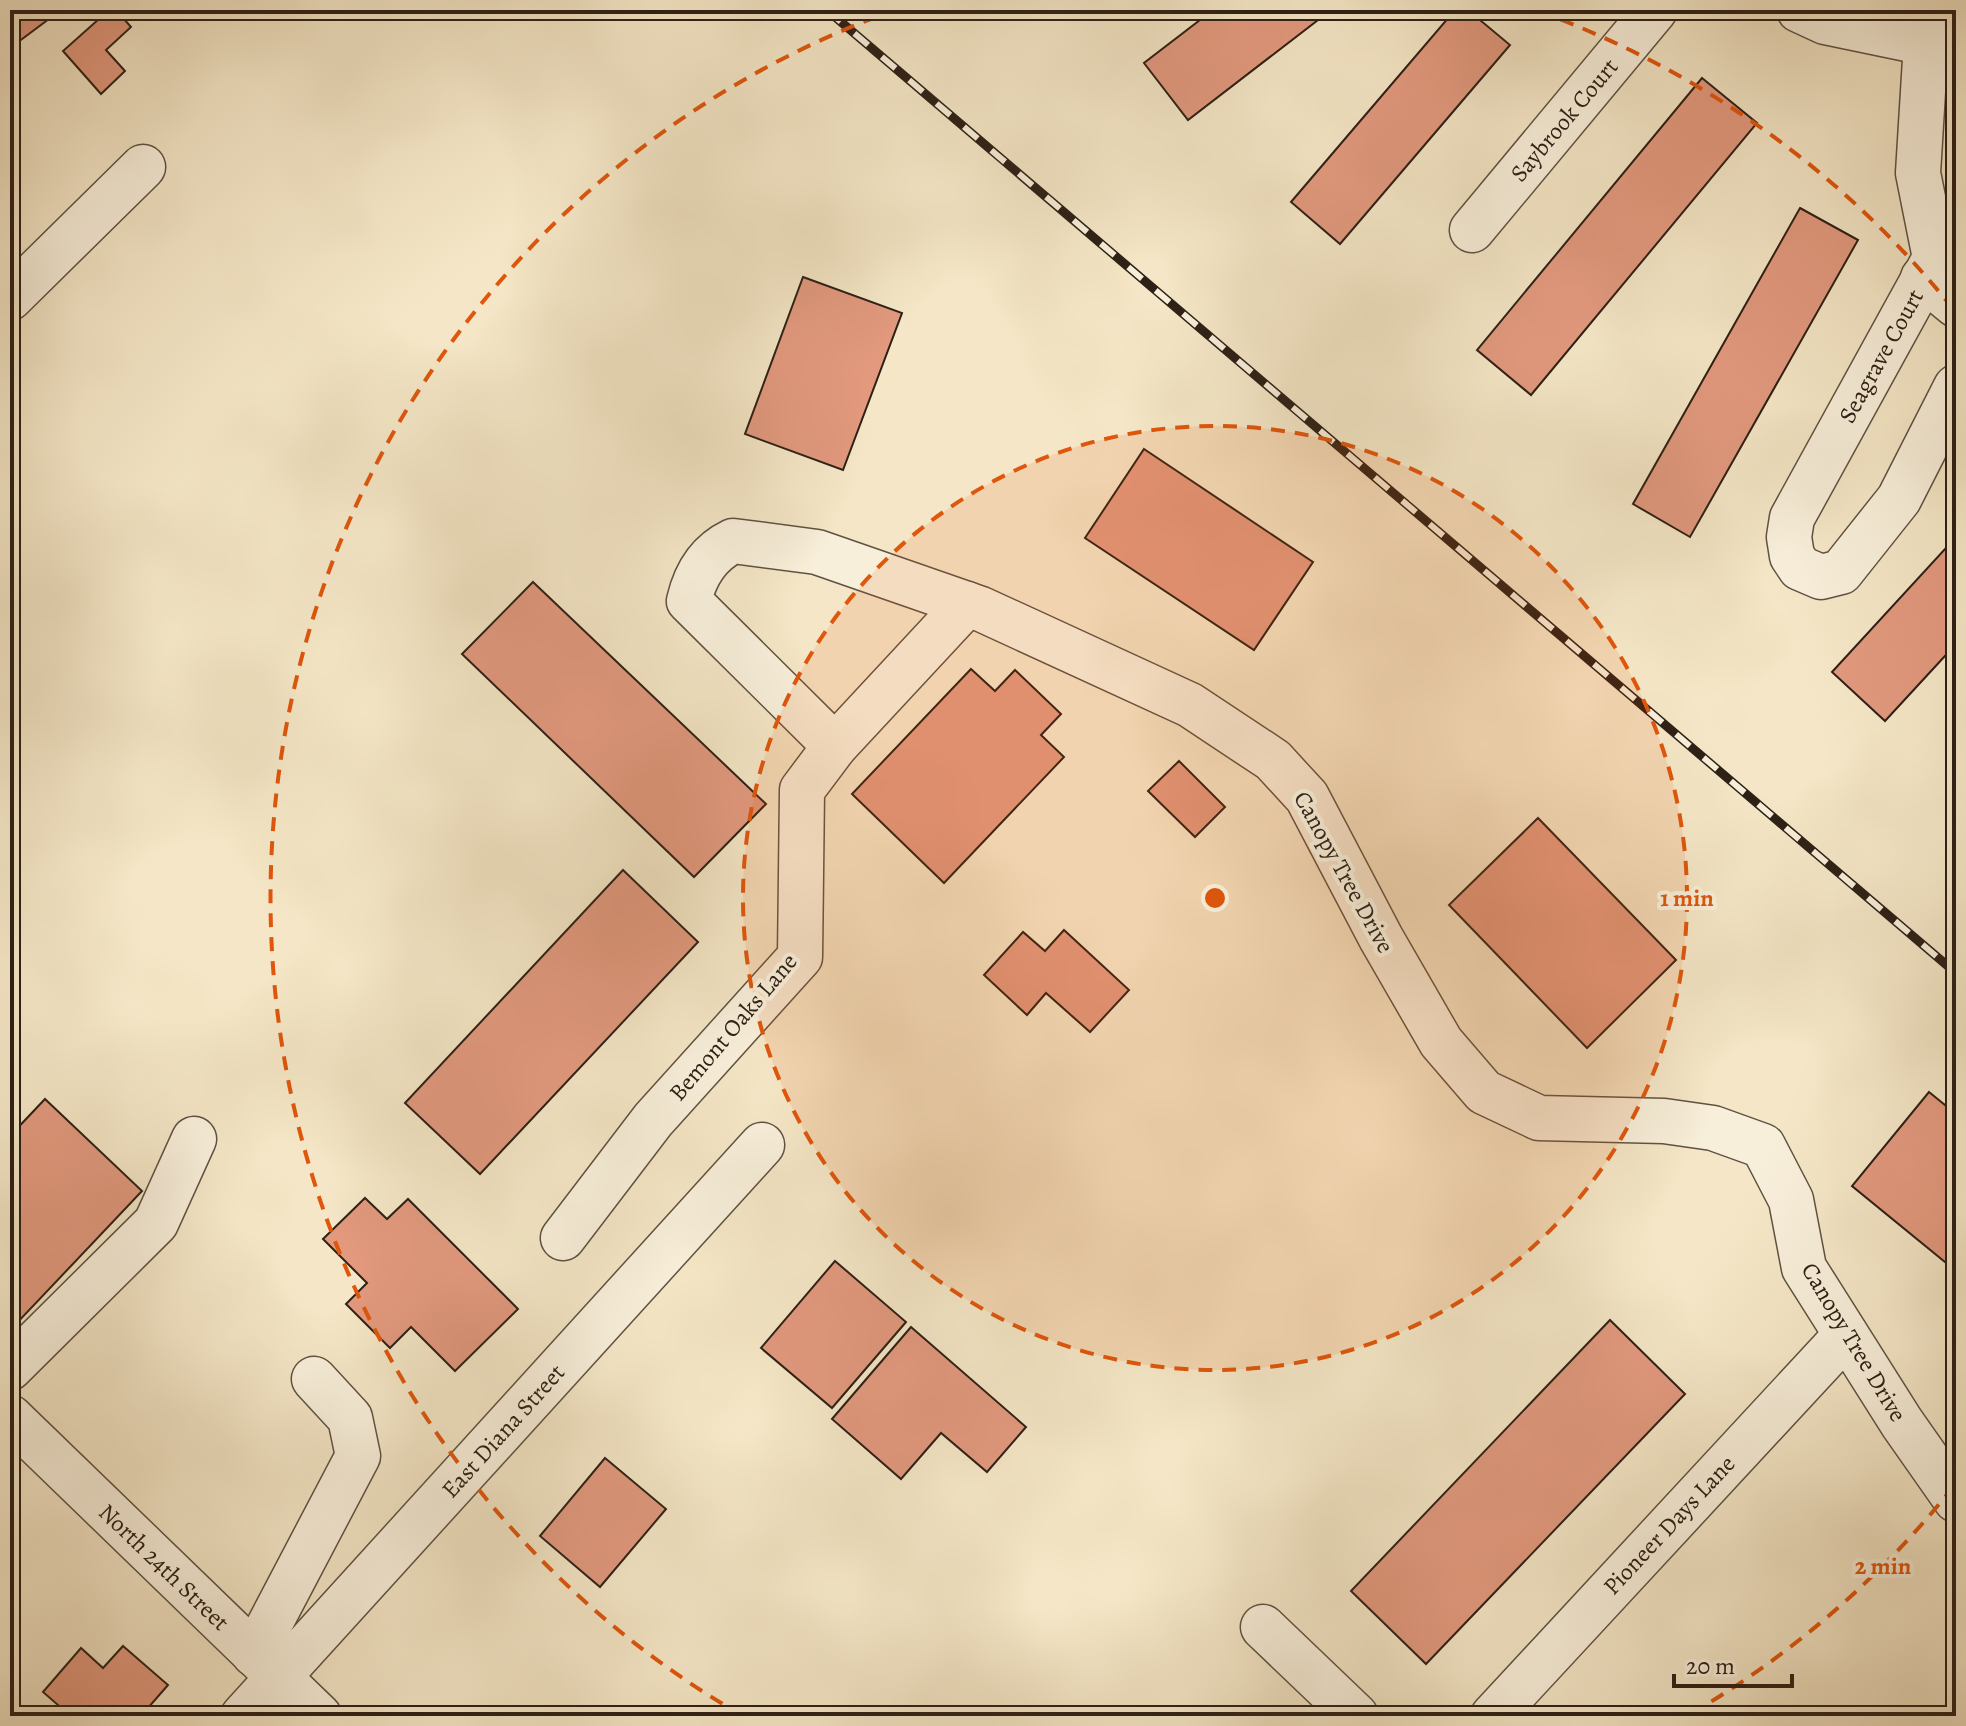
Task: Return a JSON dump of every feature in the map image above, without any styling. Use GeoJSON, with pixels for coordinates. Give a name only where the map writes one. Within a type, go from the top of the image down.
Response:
{"type":"FeatureCollection","features":[{"type":"Feature","properties":{"kind":"street","name":"Saybrook Court"},"geometry":{"type":"LineString","coordinates":[[1472,230],[1655,10]]}},
{"type":"Feature","properties":{"kind":"street"},"geometry":{"type":"LineString","coordinates":[[1799,10],[1825,22],[1941,39]]}},
{"type":"Feature","properties":{"kind":"street","name":"Seagrave Court"},"geometry":{"type":"LineString","coordinates":[[1941,39],[1918,173],[1940,292],[1792,518],[1789,537],[1792,556],[1800,568],[1821,577],[1841,572],[1899,499],[1956,387]]}},
{"type":"Feature","properties":{"kind":"street"},"geometry":{"type":"LineString","coordinates":[[10,298],[143,167]]}},
{"type":"Feature","properties":{"kind":"street","name":"Canopy Tree Drive"},"geometry":{"type":"LineString","coordinates":[[835,746],[689,601],[695,578],[722,546],[733,541],[817,552],[967,604],[1190,705],[1273,760],[1307,797],[1381,938],[1441,1042],[1484,1092],[1539,1118],[1664,1121],[1713,1128],[1763,1146],[1791,1200],[1804,1268],[1902,1423],[1956,1500]]}},
{"type":"Feature","properties":{"kind":"street","name":"Bemont Oaks Lane"},"geometry":{"type":"LineString","coordinates":[[563,1238],[653,1120],[800,957],[802,790],[835,746],[967,604]]}},
{"type":"Feature","properties":{"kind":"street"},"geometry":{"type":"LineString","coordinates":[[10,1368],[156,1223],[194,1139]]}},
{"type":"Feature","properties":{"kind":"street","name":"East Diana Street"},"geometry":{"type":"LineString","coordinates":[[243,1716],[266,1666],[762,1145]]}},
{"type":"Feature","properties":{"kind":"street","name":"Pioneer Days Lane"},"geometry":{"type":"LineString","coordinates":[[1493,1716],[1846,1335]]}},
{"type":"Feature","properties":{"kind":"street"},"geometry":{"type":"LineString","coordinates":[[266,1666],[358,1456],[350,1418],[314,1379]]}},
{"type":"Feature","properties":{"kind":"street","name":"North 24th Street"},"geometry":{"type":"LineString","coordinates":[[10,1417],[319,1716]]}},
{"type":"Feature","properties":{"kind":"street"},"geometry":{"type":"LineString","coordinates":[[1263,1627],[1356,1716]]}},
{"type":"Feature","properties":{"kind":"building"},"geometry":{"type":"Polygon","coordinates":[[[10,10],[61,10],[10,48],[10,10]]]}},
{"type":"Feature","properties":{"kind":"building"},"geometry":{"type":"Polygon","coordinates":[[[109,10],[116,10],[131,27],[106,50],[125,71],[101,94],[63,51],[109,10]]]}},
{"type":"Feature","properties":{"kind":"building"},"geometry":{"type":"Polygon","coordinates":[[[1213,10],[1331,10],[1188,120],[1144,63],[1213,10]]]}},
{"type":"Feature","properties":{"kind":"building"},"geometry":{"type":"Polygon","coordinates":[[[1455,10],[1468,10],[1510,45],[1340,244],[1291,202],[1455,10]]]}},
{"type":"Feature","properties":{"kind":"building"},"geometry":{"type":"Polygon","coordinates":[[[1702,78],[1757,123],[1531,395],[1477,350],[1702,78]]]}},
{"type":"Feature","properties":{"kind":"building"},"geometry":{"type":"Polygon","coordinates":[[[1800,208],[1858,240],[1690,537],[1633,504],[1800,208]]]}},
{"type":"Feature","properties":{"kind":"building"},"geometry":{"type":"Polygon","coordinates":[[[803,277],[902,313],[843,470],[745,434],[803,277]]]}},
{"type":"Feature","properties":{"kind":"building"},"geometry":{"type":"Polygon","coordinates":[[[1144,449],[1313,562],[1254,650],[1085,538],[1144,449]]]}},
{"type":"Feature","properties":{"kind":"building"},"geometry":{"type":"Polygon","coordinates":[[[1956,537],[1956,644],[1885,721],[1832,672],[1956,537]]]}},
{"type":"Feature","properties":{"kind":"building"},"geometry":{"type":"Polygon","coordinates":[[[533,582],[766,804],[694,877],[462,654],[533,582]]]}},
{"type":"Feature","properties":{"kind":"building"},"geometry":{"type":"Polygon","coordinates":[[[971,669],[995,691],[1015,670],[1061,714],[1041,735],[1064,757],[944,883],[852,794],[971,669]]]}},
{"type":"Feature","properties":{"kind":"building"},"geometry":{"type":"Polygon","coordinates":[[[1179,761],[1225,807],[1195,837],[1148,791],[1179,761]]]}},
{"type":"Feature","properties":{"kind":"building"},"geometry":{"type":"Polygon","coordinates":[[[1538,818],[1676,960],[1587,1048],[1449,905],[1538,818]]]}},
{"type":"Feature","properties":{"kind":"building"},"geometry":{"type":"Polygon","coordinates":[[[623,870],[698,942],[480,1174],[405,1103],[623,870]]]}},
{"type":"Feature","properties":{"kind":"building"},"geometry":{"type":"Polygon","coordinates":[[[1064,930],[1129,990],[1090,1032],[1046,993],[1027,1015],[984,975],[1023,932],[1045,951],[1064,930]]]}},
{"type":"Feature","properties":{"kind":"building"},"geometry":{"type":"Polygon","coordinates":[[[1929,1092],[1956,1114],[1956,1271],[1852,1186],[1929,1092]]]}},
{"type":"Feature","properties":{"kind":"building"},"geometry":{"type":"Polygon","coordinates":[[[45,1099],[142,1191],[16,1324],[10,1319],[10,1136],[45,1099]]]}},
{"type":"Feature","properties":{"kind":"building"},"geometry":{"type":"Polygon","coordinates":[[[365,1198],[387,1219],[408,1199],[518,1309],[455,1371],[411,1327],[390,1348],[346,1304],[367,1283],[323,1239],[365,1198]]]}},
{"type":"Feature","properties":{"kind":"building"},"geometry":{"type":"Polygon","coordinates":[[[835,1261],[906,1322],[832,1408],[761,1348],[835,1261]]]}},
{"type":"Feature","properties":{"kind":"building"},"geometry":{"type":"Polygon","coordinates":[[[1610,1320],[1685,1394],[1426,1664],[1351,1591],[1610,1320]]]}},
{"type":"Feature","properties":{"kind":"building"},"geometry":{"type":"Polygon","coordinates":[[[911,1327],[1026,1427],[987,1472],[941,1433],[901,1479],[832,1419],[911,1327]]]}},
{"type":"Feature","properties":{"kind":"building"},"geometry":{"type":"Polygon","coordinates":[[[605,1458],[666,1509],[600,1587],[540,1536],[605,1458]]]}},
{"type":"Feature","properties":{"kind":"building"},"geometry":{"type":"Polygon","coordinates":[[[123,1646],[168,1685],[141,1716],[62,1716],[66,1712],[43,1692],[81,1648],[103,1668],[123,1646]]]}},
{"type":"Feature","properties":{"kind":"railway"},"geometry":{"type":"LineString","coordinates":[[827,10],[1956,973]]}}]}
